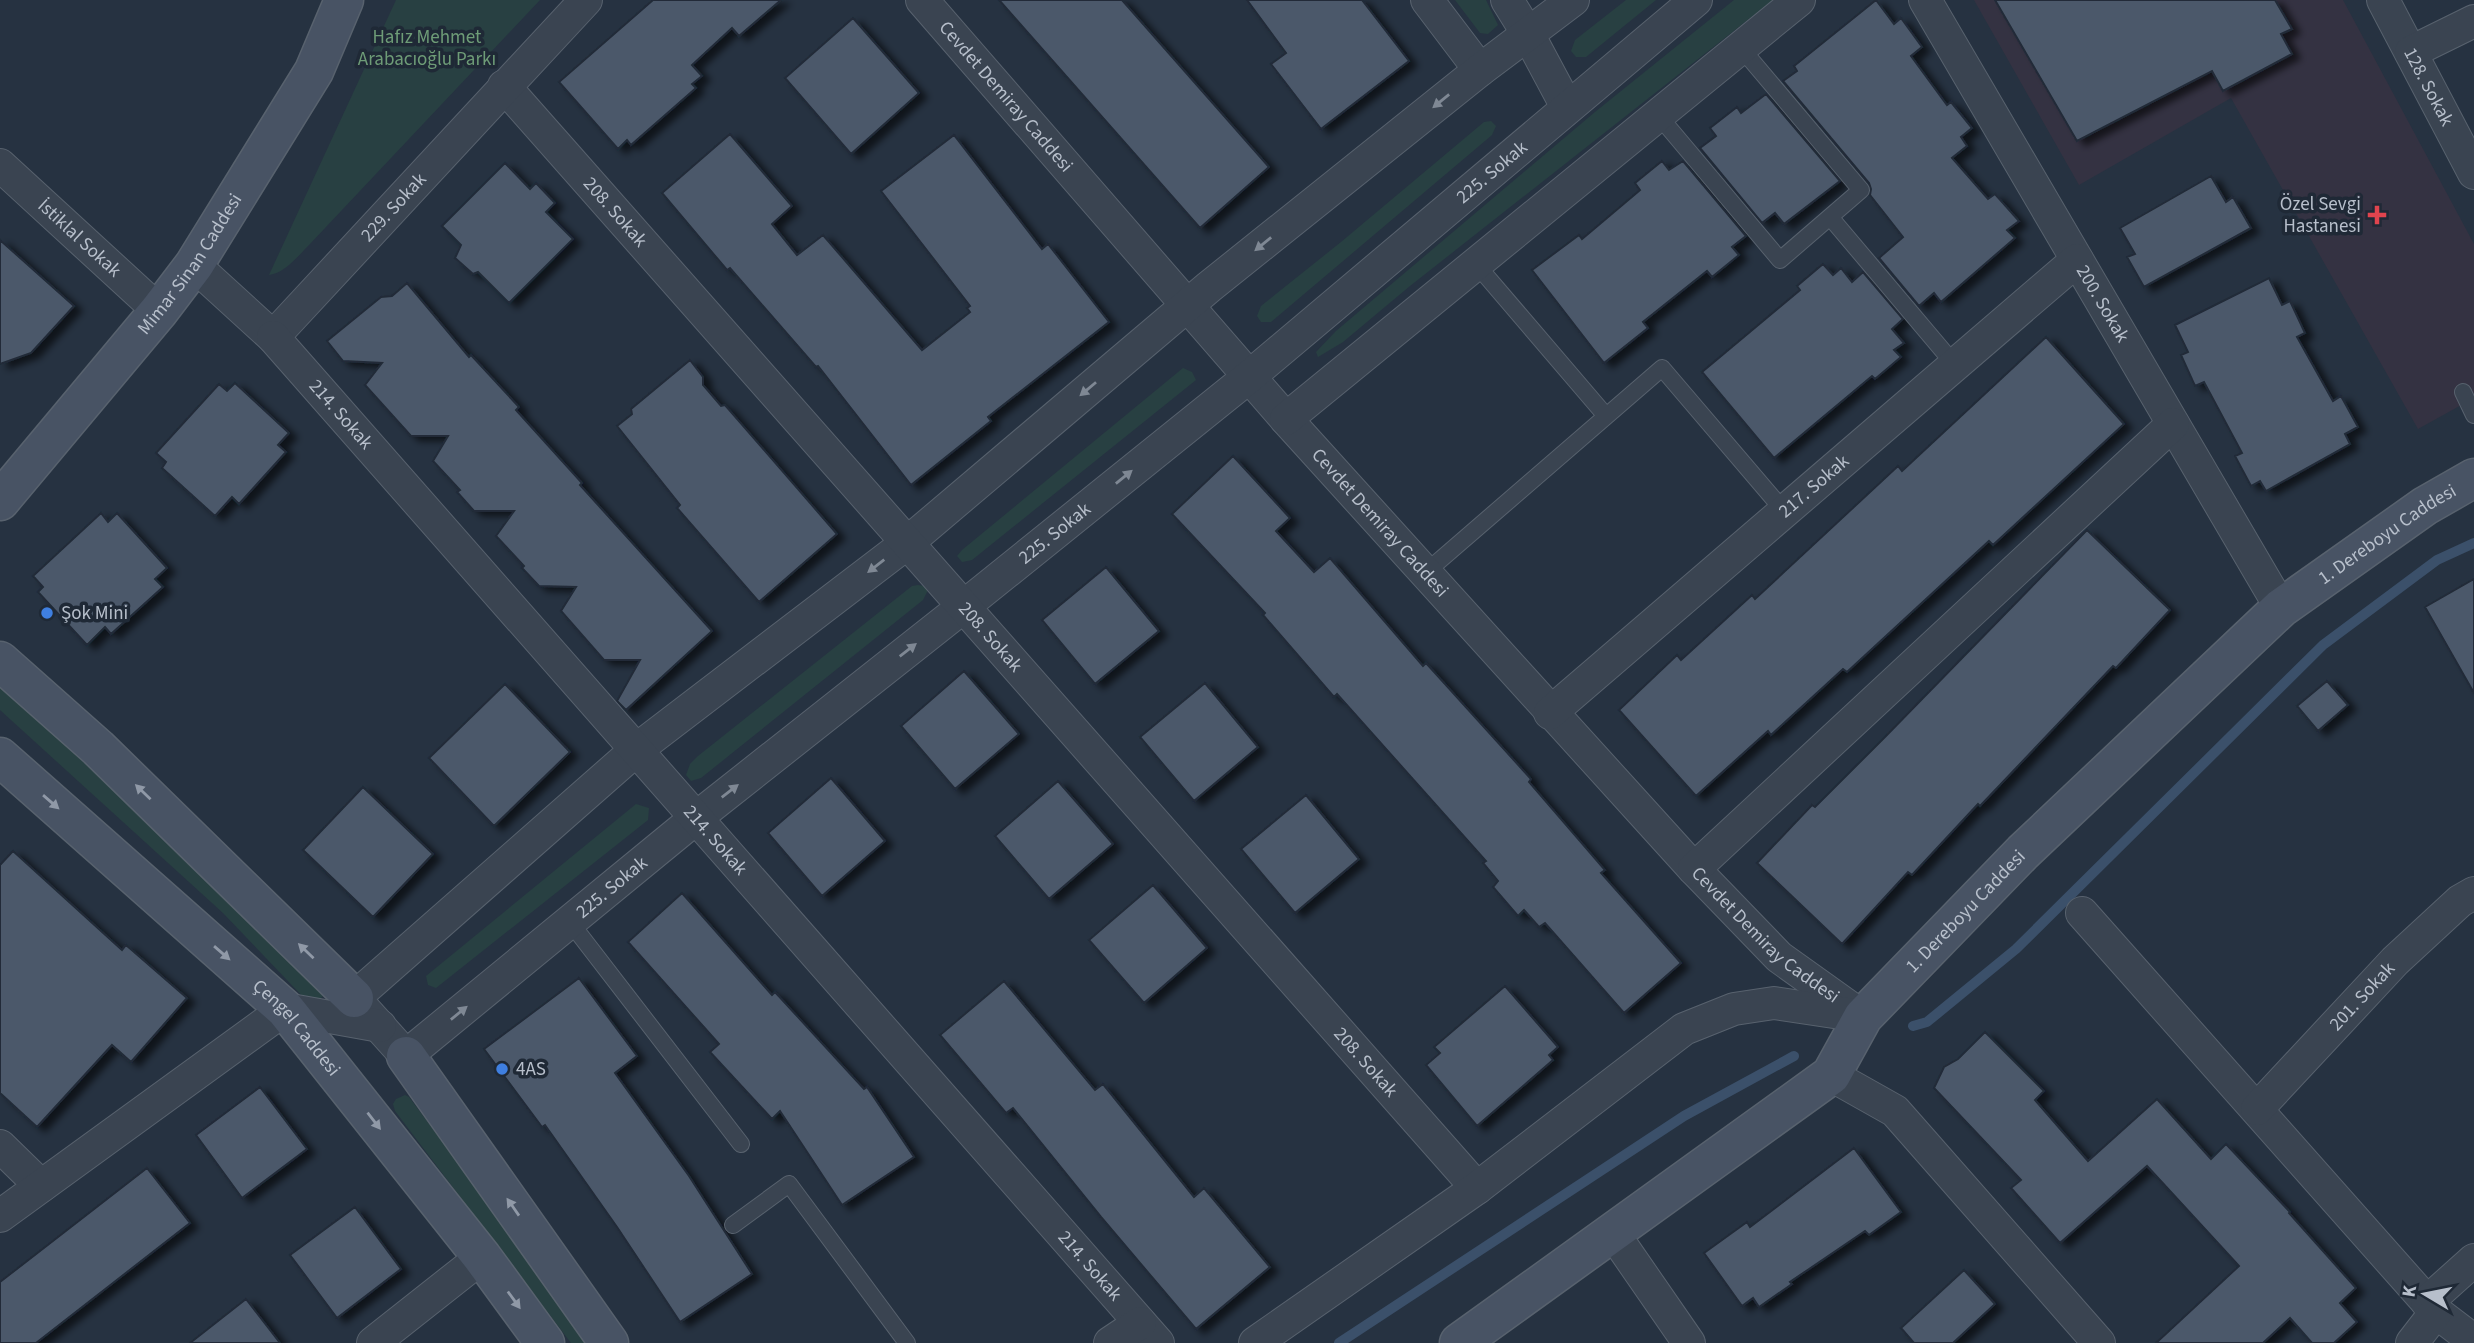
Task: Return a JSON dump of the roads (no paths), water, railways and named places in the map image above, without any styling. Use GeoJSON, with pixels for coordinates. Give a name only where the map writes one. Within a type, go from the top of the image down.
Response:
{"type":"FeatureCollection","features":[{"type":"Feature","properties":{"kind":"main road","name":"Mimar Sinan Caddesi"},"geometry":{"type":"LineString","coordinates":[[0,501],[159,311],[194,265],[314,71],[344,0]]}},
{"type":"Feature","properties":{"kind":"main road","name":"1. Dereboyu Caddesi"},"geometry":{"type":"LineString","coordinates":[[1459,1343],[1831,1075],[1863,1017],[2023,852],[2281,608],[2425,506],[2474,478]]}},
{"type":"Feature","properties":{"kind":"main road"},"geometry":{"type":"LineString","coordinates":[[0,661],[98,748],[354,998]]}},
{"type":"Feature","properties":{"kind":"main road","name":"Çengel Caddesi"},"geometry":{"type":"LineString","coordinates":[[0,757],[285,1009],[482,1257],[545,1343]]}},
{"type":"Feature","properties":{"kind":"main road"},"geometry":{"type":"LineString","coordinates":[[406,1056],[609,1343]]}},
{"type":"Feature","properties":{"kind":"street","name":"229. Sokak"},"geometry":{"type":"LineString","coordinates":[[272,337],[586,0]]}},
{"type":"Feature","properties":{"kind":"street","name":"Cevdet Demiray Caddesi"},"geometry":{"type":"LineString","coordinates":[[922,0],[1286,419],[1694,869],[1779,957],[1863,1017]]}},
{"type":"Feature","properties":{"kind":"street"},"geometry":{"type":"LineString","coordinates":[[1427,0],[1480,70]]}},
{"type":"Feature","properties":{"kind":"street"},"geometry":{"type":"LineString","coordinates":[[1507,0],[1567,107]]}},
{"type":"Feature","properties":{"kind":"street"},"geometry":{"type":"LineString","coordinates":[[406,1056],[354,998],[636,750],[906,542],[1187,305],[1480,70],[1573,0]]}},
{"type":"Feature","properties":{"kind":"street","name":"225. Sokak"},"geometry":{"type":"LineString","coordinates":[[406,1056],[696,818],[1250,376],[1696,0]]}},
{"type":"Feature","properties":{"kind":"street"},"geometry":{"type":"LineString","coordinates":[[1286,419],[1799,0]]}},
{"type":"Feature","properties":{"kind":"street","name":"200. Sokak"},"geometry":{"type":"LineString","coordinates":[[1925,0],[2281,608]]}},
{"type":"Feature","properties":{"kind":"street","name":"128. Sokak"},"geometry":{"type":"LineString","coordinates":[[2384,0],[2474,173]]}},
{"type":"Feature","properties":{"kind":"street"},"geometry":{"type":"LineString","coordinates":[[2411,52],[2474,21]]}},
{"type":"Feature","properties":{"kind":"street","name":"208. Sokak"},"geometry":{"type":"LineString","coordinates":[[504,86],[1477,1188]]}},
{"type":"Feature","properties":{"kind":"street","name":"İstiklal Sokak"},"geometry":{"type":"LineString","coordinates":[[0,165],[159,311]]}},
{"type":"Feature","properties":{"kind":"street","name":"217. Sokak"},"geometry":{"type":"LineString","coordinates":[[1550,713],[2077,260]]}},
{"type":"Feature","properties":{"kind":"street"},"geometry":{"type":"LineString","coordinates":[[194,265],[272,337]]}},
{"type":"Feature","properties":{"kind":"street","name":"214. Sokak"},"geometry":{"type":"LineString","coordinates":[[272,337],[1149,1333]]}},
{"type":"Feature","properties":{"kind":"street"},"geometry":{"type":"LineString","coordinates":[[1694,869],[2173,424]]}},
{"type":"Feature","properties":{"kind":"street","name":"201. Sokak"},"geometry":{"type":"LineString","coordinates":[[2257,1109],[2395,961],[2460,901],[2474,893]]}},
{"type":"Feature","properties":{"kind":"street"},"geometry":{"type":"LineString","coordinates":[[2082,913],[2431,1307],[2474,1341]]}},
{"type":"Feature","properties":{"kind":"street"},"geometry":{"type":"LineString","coordinates":[[1255,1343],[1477,1188],[1684,1029],[1734,1009],[1774,1003],[1863,1017]]}},
{"type":"Feature","properties":{"kind":"street"},"geometry":{"type":"LineString","coordinates":[[0,1216],[285,1009],[380,1026]]}},
{"type":"Feature","properties":{"kind":"street"},"geometry":{"type":"LineString","coordinates":[[1831,1075],[1895,1111],[2099,1343]]}},
{"type":"Feature","properties":{"kind":"street"},"geometry":{"type":"LineString","coordinates":[[0,1146],[41,1186]]}},
{"type":"Feature","properties":{"kind":"street"},"geometry":{"type":"LineString","coordinates":[[1613,1233],[1689,1343]]}},
{"type":"Feature","properties":{"kind":"street"},"geometry":{"type":"LineString","coordinates":[[373,1343],[482,1257]]}},
{"type":"Feature","properties":{"kind":"street"},"geometry":{"type":"LineString","coordinates":[[2412,1343],[2431,1307],[2474,1260]]}},
{"type":"Feature","properties":{"kind":"street"},"geometry":{"type":"LineString","coordinates":[[1110,1343],[1149,1333]]}},
{"type":"Feature","properties":{"kind":"lane"},"geometry":{"type":"LineString","coordinates":[[1658,115],[1780,260],[1861,190],[1741,48]]}},
{"type":"Feature","properties":{"kind":"lane"},"geometry":{"type":"LineString","coordinates":[[1830,217],[1955,365]]}},
{"type":"Feature","properties":{"kind":"lane"},"geometry":{"type":"LineString","coordinates":[[1476,264],[1606,416]]}},
{"type":"Feature","properties":{"kind":"lane"},"geometry":{"type":"LineString","coordinates":[[1425,573],[1662,368],[1784,511]]}},
{"type":"Feature","properties":{"kind":"lane"},"geometry":{"type":"LineString","coordinates":[[2463,392],[2474,415]]}},
{"type":"Feature","properties":{"kind":"lane"},"geometry":{"type":"LineString","coordinates":[[570,922],[741,1144]]}},
{"type":"Feature","properties":{"kind":"lane"},"geometry":{"type":"LineString","coordinates":[[733,1225],[789,1184],[907,1343]]}},
{"type":"Feature","properties":{"kind":"waterway"},"geometry":{"type":"LineString","coordinates":[[1913,1026],[1927,1022],[2016,949],[2323,645],[2437,560],[2474,543]]}},
{"type":"Feature","properties":{"kind":"waterway"},"geometry":{"type":"LineString","coordinates":[[1339,1343],[1684,1116],[1794,1056]]}},
{"type":"Feature","properties":{"kind":"place","name":"Özel Sevgi Hastanesi"},"geometry":{"type":"Point","coordinates":[2377,215]}},
{"type":"Feature","properties":{"kind":"place","name":"Şok Mini"},"geometry":{"type":"Point","coordinates":[47,613]}},
{"type":"Feature","properties":{"kind":"place","name":"4AS"},"geometry":{"type":"Point","coordinates":[502,1069]}},
{"type":"Feature","properties":{"kind":"park label","name":"Hafız Mehmet Arabacıoğlu Parkı"},"geometry":{"type":"Point","coordinates":[427,48]}}]}
